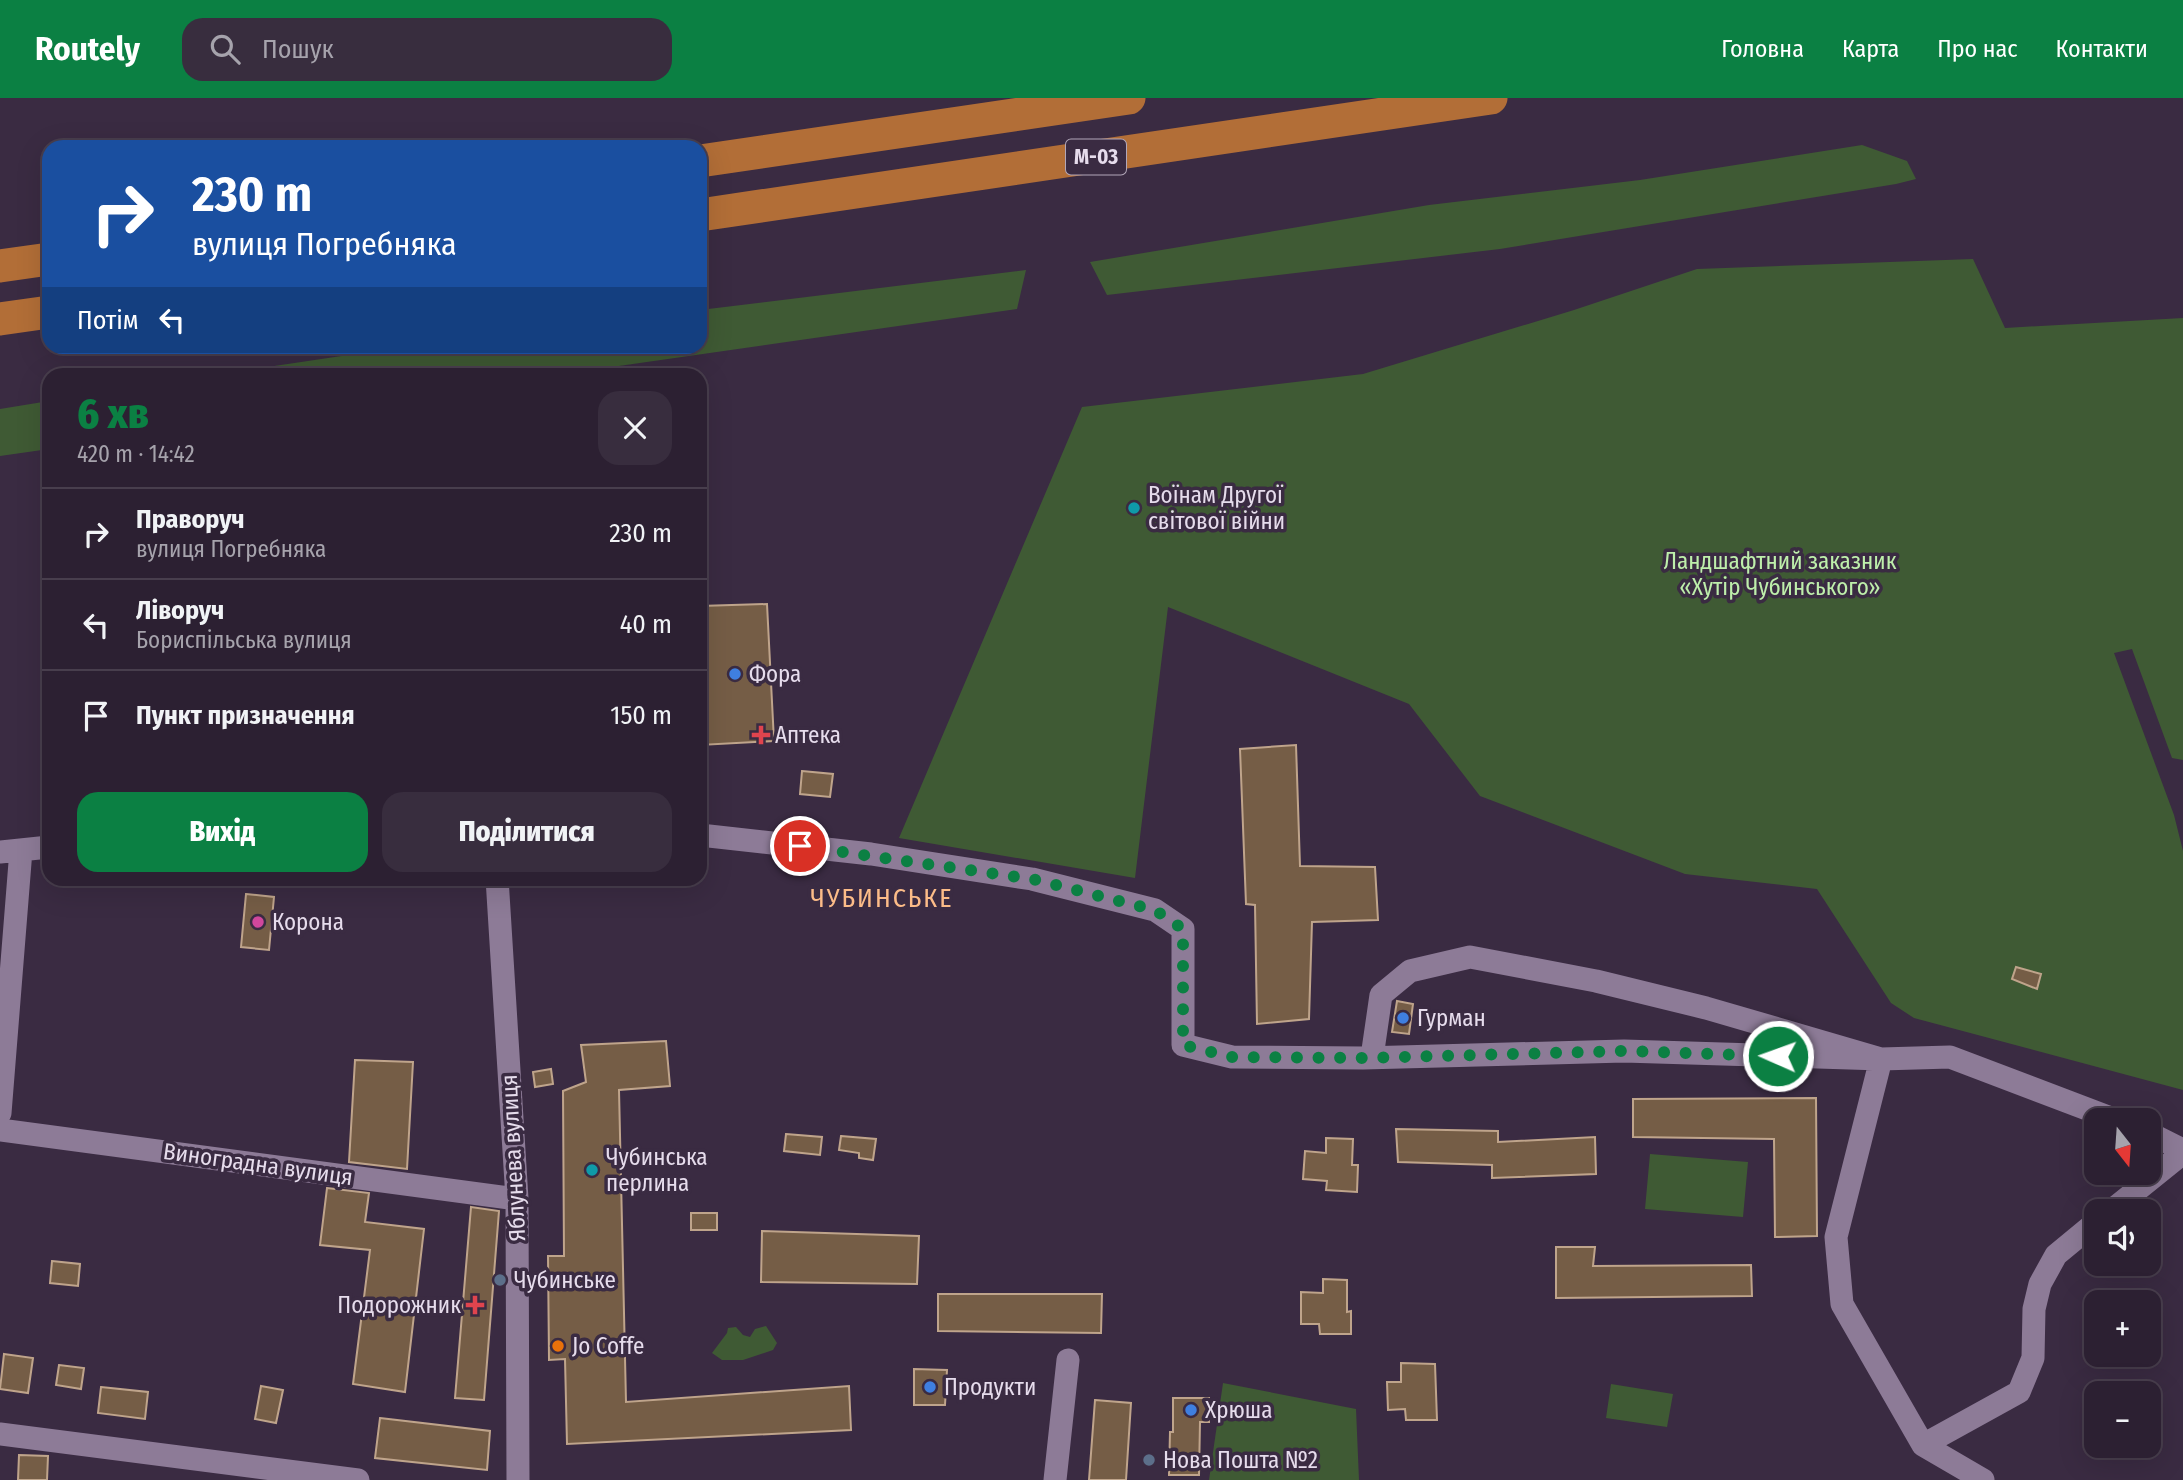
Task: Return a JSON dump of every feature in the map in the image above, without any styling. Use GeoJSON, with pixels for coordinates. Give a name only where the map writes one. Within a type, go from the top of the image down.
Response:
{"type":"FeatureCollection","features":[{"type":"Feature","properties":{"kind":"highway","name":"М-03"},"geometry":{"type":"LineString","coordinates":[[707,161],[1129,98]]}},
{"type":"Feature","properties":{"kind":"highway","name":"М-03"},"geometry":{"type":"LineString","coordinates":[[707,214],[1491,98]]}},
{"type":"Feature","properties":{"kind":"highway"},"geometry":{"type":"LineString","coordinates":[[0,266],[42,260]]}},
{"type":"Feature","properties":{"kind":"highway"},"geometry":{"type":"LineString","coordinates":[[0,319],[42,313]]}},
{"type":"Feature","properties":{"kind":"street"},"geometry":{"type":"LineString","coordinates":[[707,836],[870,854],[1032,879],[1155,910],[1183,929],[1183,1045],[1232,1057],[1372,1057],[1624,1051],[1881,1059],[1950,1058],[2084,1108]]}},
{"type":"Feature","properties":{"kind":"street"},"geometry":{"type":"LineString","coordinates":[[0,1113],[10,851],[42,848]]}},
{"type":"Feature","properties":{"kind":"street","name":"Яблунева вулиця"},"geometry":{"type":"LineString","coordinates":[[497,886],[517,1199],[518,1480]]}},
{"type":"Feature","properties":{"kind":"street"},"geometry":{"type":"LineString","coordinates":[[1372,1057],[1381,995],[1410,971],[1470,957],[1596,981],[1706,1008],[1881,1059]]}},
{"type":"Feature","properties":{"kind":"street"},"geometry":{"type":"LineString","coordinates":[[1881,1059],[1836,1237],[1842,1304],[1923,1445],[1983,1480]]}},
{"type":"Feature","properties":{"kind":"street","name":"Виноградна вулиця"},"geometry":{"type":"LineString","coordinates":[[0,1130],[517,1199]]}},
{"type":"Feature","properties":{"kind":"street"},"geometry":{"type":"LineString","coordinates":[[2125,1199],[2183,1151],[2161,1139]]}},
{"type":"Feature","properties":{"kind":"street"},"geometry":{"type":"LineString","coordinates":[[1923,1445],[2019,1392],[2034,1358],[2034,1310],[2039,1284],[2056,1255],[2084,1232]]}},
{"type":"Feature","properties":{"kind":"street"},"geometry":{"type":"LineString","coordinates":[[1055,1480],[1068,1360]]}},
{"type":"Feature","properties":{"kind":"street"},"geometry":{"type":"LineString","coordinates":[[0,1434],[290,1476],[358,1480]]}},
{"type":"Feature","properties":{"kind":"green space"},"geometry":{"type":"Polygon","coordinates":[[[1862,145],[1907,161],[1916,179],[1500,249],[1107,295],[1090,262],[1429,205],[1640,180],[1862,145]]]}},
{"type":"Feature","properties":{"kind":"green space","name":"Ландшафтний заказник «Хутір Чубинського»"},"geometry":{"type":"Polygon","coordinates":[[[1973,259],[2005,328],[2183,318],[2183,760],[2172,758],[2132,649],[2114,653],[2174,815],[2183,851],[2183,1090],[1914,1018],[1891,1003],[1817,889],[1685,874],[1480,796],[1409,704],[1168,607],[1135,878],[899,838],[1082,407],[1363,374],[1574,310],[1697,269],[1973,259]]]}},
{"type":"Feature","properties":{"kind":"green space"},"geometry":{"type":"Polygon","coordinates":[[[1026,270],[1017,309],[707,353],[707,309],[1026,270]]]}},
{"type":"Feature","properties":{"kind":"green space"},"geometry":{"type":"Polygon","coordinates":[[[355,354],[703,354],[605,368],[261,368],[355,354]]]}},
{"type":"Feature","properties":{"kind":"green space"},"geometry":{"type":"Polygon","coordinates":[[[42,402],[42,450],[0,456],[0,409],[42,402]]]}},
{"type":"Feature","properties":{"kind":"green space"},"geometry":{"type":"Polygon","coordinates":[[[1650,1154],[1748,1162],[1743,1217],[1645,1209],[1650,1154]]]}},
{"type":"Feature","properties":{"kind":"green space"},"geometry":{"type":"Polygon","coordinates":[[[766,1326],[777,1343],[773,1350],[743,1360],[722,1360],[712,1353],[728,1328],[736,1327],[743,1335],[750,1337],[755,1329],[766,1326]]]}},
{"type":"Feature","properties":{"kind":"green space"},"geometry":{"type":"Polygon","coordinates":[[[1223,1383],[1356,1409],[1359,1480],[1209,1480],[1223,1383]]]}},
{"type":"Feature","properties":{"kind":"green space"},"geometry":{"type":"Polygon","coordinates":[[[1611,1384],[1673,1394],[1667,1427],[1606,1418],[1611,1384]]]}},
{"type":"Feature","properties":{"kind":"building","name":"Фора"},"geometry":{"type":"Polygon","coordinates":[[[767,604],[774,741],[707,745],[707,606],[767,604]]]}},
{"type":"Feature","properties":{"kind":"building"},"geometry":{"type":"Polygon","coordinates":[[[1296,745],[1300,866],[1375,867],[1378,920],[1312,922],[1309,1019],[1257,1024],[1255,905],[1246,904],[1240,749],[1296,745]]]}},
{"type":"Feature","properties":{"kind":"building"},"geometry":{"type":"Polygon","coordinates":[[[802,771],[833,774],[830,797],[800,794],[802,771]]]}},
{"type":"Feature","properties":{"kind":"building","name":"Корона"},"geometry":{"type":"Polygon","coordinates":[[[246,894],[274,897],[269,950],[241,947],[246,894]]]}},
{"type":"Feature","properties":{"kind":"building"},"geometry":{"type":"Polygon","coordinates":[[[2016,967],[2041,974],[2037,989],[2012,979],[2016,967]]]}},
{"type":"Feature","properties":{"kind":"building","name":"Гурман"},"geometry":{"type":"Polygon","coordinates":[[[1397,1001],[1413,1004],[1409,1034],[1392,1032],[1397,1001]]]}},
{"type":"Feature","properties":{"kind":"building","name":"Чубинська перлина"},"geometry":{"type":"Polygon","coordinates":[[[666,1041],[670,1086],[619,1090],[626,1402],[849,1386],[851,1430],[567,1444],[565,1359],[549,1360],[548,1256],[564,1256],[563,1091],[586,1082],[581,1045],[666,1041]]]}},
{"type":"Feature","properties":{"kind":"building"},"geometry":{"type":"Polygon","coordinates":[[[355,1060],[413,1062],[407,1169],[349,1162],[355,1060]]]}},
{"type":"Feature","properties":{"kind":"building"},"geometry":{"type":"Polygon","coordinates":[[[551,1069],[553,1084],[535,1087],[533,1072],[551,1069]]]}},
{"type":"Feature","properties":{"kind":"building"},"geometry":{"type":"Polygon","coordinates":[[[1816,1098],[1817,1236],[1775,1237],[1774,1139],[1633,1137],[1633,1099],[1816,1098]]]}},
{"type":"Feature","properties":{"kind":"building"},"geometry":{"type":"Polygon","coordinates":[[[1396,1129],[1498,1131],[1498,1142],[1595,1137],[1596,1174],[1492,1178],[1492,1165],[1398,1162],[1396,1129]]]}},
{"type":"Feature","properties":{"kind":"building"},"geometry":{"type":"Polygon","coordinates":[[[786,1134],[822,1137],[820,1155],[784,1151],[786,1134]]]}},
{"type":"Feature","properties":{"kind":"building"},"geometry":{"type":"Polygon","coordinates":[[[841,1136],[876,1139],[873,1160],[859,1158],[859,1153],[839,1150],[841,1136]]]}},
{"type":"Feature","properties":{"kind":"building"},"geometry":{"type":"Polygon","coordinates":[[[1326,1138],[1353,1139],[1352,1165],[1358,1165],[1357,1192],[1326,1190],[1327,1181],[1303,1179],[1305,1151],[1326,1153],[1326,1138]]]}},
{"type":"Feature","properties":{"kind":"building"},"geometry":{"type":"Polygon","coordinates":[[[327,1188],[369,1193],[365,1222],[424,1229],[405,1392],[353,1384],[370,1250],[320,1245],[327,1188]]]}},
{"type":"Feature","properties":{"kind":"building"},"geometry":{"type":"Polygon","coordinates":[[[471,1207],[499,1211],[484,1400],[455,1398],[471,1207]]]}},
{"type":"Feature","properties":{"kind":"building"},"geometry":{"type":"Polygon","coordinates":[[[691,1213],[717,1213],[717,1230],[691,1230],[691,1213]]]}},
{"type":"Feature","properties":{"kind":"building"},"geometry":{"type":"Polygon","coordinates":[[[762,1231],[919,1236],[917,1284],[761,1282],[762,1231]]]}},
{"type":"Feature","properties":{"kind":"building"},"geometry":{"type":"Polygon","coordinates":[[[1556,1247],[1595,1247],[1593,1266],[1751,1265],[1752,1296],[1556,1298],[1556,1247]]]}},
{"type":"Feature","properties":{"kind":"building"},"geometry":{"type":"Polygon","coordinates":[[[52,1261],[80,1264],[78,1286],[50,1283],[52,1261]]]}},
{"type":"Feature","properties":{"kind":"building"},"geometry":{"type":"Polygon","coordinates":[[[1323,1279],[1347,1280],[1347,1312],[1351,1311],[1351,1334],[1320,1334],[1319,1324],[1301,1324],[1301,1292],[1323,1293],[1323,1279]]]}},
{"type":"Feature","properties":{"kind":"building"},"geometry":{"type":"Polygon","coordinates":[[[938,1294],[1102,1294],[1101,1333],[938,1331],[938,1294]]]}},
{"type":"Feature","properties":{"kind":"building"},"geometry":{"type":"Polygon","coordinates":[[[4,1354],[33,1358],[28,1393],[0,1389],[4,1354]]]}},
{"type":"Feature","properties":{"kind":"building"},"geometry":{"type":"Polygon","coordinates":[[[1401,1363],[1435,1364],[1437,1420],[1406,1420],[1405,1409],[1388,1410],[1387,1382],[1401,1382],[1401,1363]]]}},
{"type":"Feature","properties":{"kind":"building"},"geometry":{"type":"Polygon","coordinates":[[[59,1365],[84,1368],[81,1389],[56,1385],[59,1365]]]}},
{"type":"Feature","properties":{"kind":"building","name":"Продукти"},"geometry":{"type":"Polygon","coordinates":[[[914,1369],[947,1370],[945,1405],[914,1405],[914,1369]]]}},
{"type":"Feature","properties":{"kind":"building"},"geometry":{"type":"Polygon","coordinates":[[[261,1386],[283,1390],[276,1423],[255,1419],[261,1386]]]}},
{"type":"Feature","properties":{"kind":"building"},"geometry":{"type":"Polygon","coordinates":[[[101,1387],[148,1392],[145,1419],[98,1413],[101,1387]]]}},
{"type":"Feature","properties":{"kind":"building"},"geometry":{"type":"Polygon","coordinates":[[[1173,1398],[1209,1398],[1209,1422],[1200,1422],[1199,1475],[1169,1475],[1173,1398]]]}},
{"type":"Feature","properties":{"kind":"building"},"geometry":{"type":"Polygon","coordinates":[[[1095,1400],[1131,1403],[1126,1480],[1089,1480],[1095,1400]]]}},
{"type":"Feature","properties":{"kind":"building"},"geometry":{"type":"Polygon","coordinates":[[[380,1418],[490,1431],[487,1470],[375,1458],[380,1418]]]}},
{"type":"Feature","properties":{"kind":"building"},"geometry":{"type":"Polygon","coordinates":[[[19,1455],[48,1456],[47,1480],[18,1480],[19,1455]]]}},
{"type":"Feature","properties":{"kind":"place","name":"Воїнам Другої світової війни"},"geometry":{"type":"Point","coordinates":[1134,508]}},
{"type":"Feature","properties":{"kind":"place","name":"Фора"},"geometry":{"type":"Point","coordinates":[735,674]}},
{"type":"Feature","properties":{"kind":"place","name":"Аптека"},"geometry":{"type":"Point","coordinates":[761,735]}},
{"type":"Feature","properties":{"kind":"place","name":"Корона"},"geometry":{"type":"Point","coordinates":[258,922]}},
{"type":"Feature","properties":{"kind":"place","name":"Гурман"},"geometry":{"type":"Point","coordinates":[1403,1018]}},
{"type":"Feature","properties":{"kind":"place","name":"Чубинська перлина"},"geometry":{"type":"Point","coordinates":[592,1170]}},
{"type":"Feature","properties":{"kind":"place","name":"Чубинське"},"geometry":{"type":"Point","coordinates":[500,1280]}},
{"type":"Feature","properties":{"kind":"place","name":"Подорожник"},"geometry":{"type":"Point","coordinates":[475,1305]}},
{"type":"Feature","properties":{"kind":"place","name":"Jo Coffe"},"geometry":{"type":"Point","coordinates":[558,1346]}},
{"type":"Feature","properties":{"kind":"place","name":"Продукти"},"geometry":{"type":"Point","coordinates":[930,1387]}},
{"type":"Feature","properties":{"kind":"place","name":"Хрюша"},"geometry":{"type":"Point","coordinates":[1191,1410]}},
{"type":"Feature","properties":{"kind":"place","name":"Нова Пошта №2"},"geometry":{"type":"Point","coordinates":[1149,1460]}},
{"type":"Feature","properties":{"kind":"district","name":"ЧУБИНСЬКЕ"},"geometry":{"type":"Point","coordinates":[882,898]}},
{"type":"Feature","properties":{"kind":"route"},"geometry":{"type":"LineString","coordinates":[[800,846],[1032,879],[1155,910],[1183,929],[1183,1045],[1232,1057],[1363,1058],[1624,1051],[1778,1056]]}}]}
